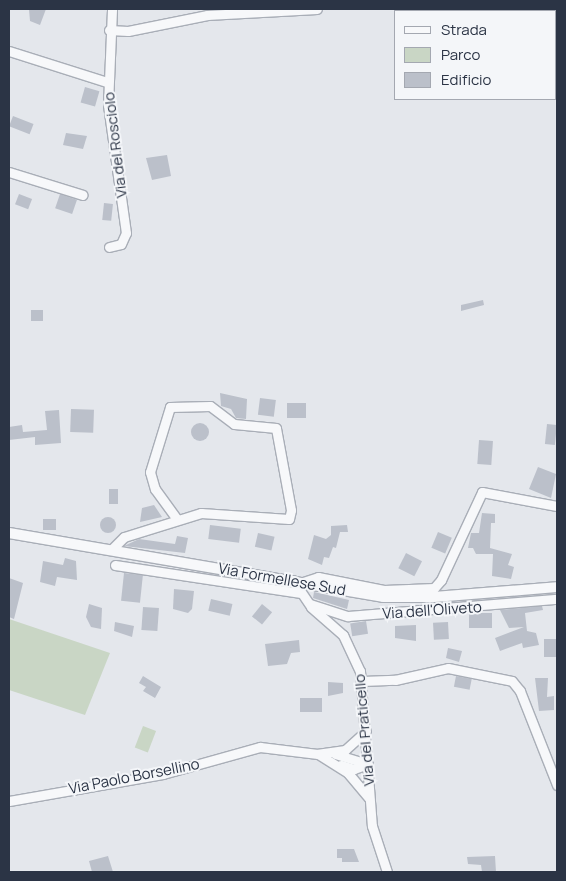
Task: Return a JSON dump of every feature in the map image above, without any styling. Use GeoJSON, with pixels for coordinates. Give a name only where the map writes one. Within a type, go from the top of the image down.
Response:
{"type":"FeatureCollection","features":[{"type":"Feature","properties":{"kind":"street","name":"Via del Rosciolo"},"geometry":{"type":"LineString","coordinates":[[109,247],[121,244],[126,233],[107,82],[109,30],[112,9]]}},
{"type":"Feature","properties":{"kind":"street"},"geometry":{"type":"LineString","coordinates":[[109,30],[128,31],[207,15],[317,9]]}},
{"type":"Feature","properties":{"kind":"street"},"geometry":{"type":"LineString","coordinates":[[9,51],[107,82]]}},
{"type":"Feature","properties":{"kind":"street"},"geometry":{"type":"LineString","coordinates":[[9,172],[84,196]]}},
{"type":"Feature","properties":{"kind":"street"},"geometry":{"type":"LineString","coordinates":[[111,550],[124,537],[177,519],[208,512],[250,519],[289,519],[291,510],[277,429],[234,424],[210,406],[170,407],[150,472],[156,492],[177,519]]}},
{"type":"Feature","properties":{"kind":"street"},"geometry":{"type":"LineString","coordinates":[[298,581],[318,577],[384,590],[434,588],[440,582],[482,492],[557,506]]}},
{"type":"Feature","properties":{"kind":"street","name":"Via Formellese Sud"},"geometry":{"type":"LineString","coordinates":[[9,533],[399,598],[557,587]]}},
{"type":"Feature","properties":{"kind":"street"},"geometry":{"type":"LineString","coordinates":[[115,565],[301,594]]}},
{"type":"Feature","properties":{"kind":"street","name":"Via del Praticello"},"geometry":{"type":"LineString","coordinates":[[298,581],[301,594],[309,604],[345,637],[362,681],[370,799],[375,840],[387,872]]}},
{"type":"Feature","properties":{"kind":"street","name":"Via dell'Oliveto"},"geometry":{"type":"LineString","coordinates":[[309,604],[348,616],[557,599]]}},
{"type":"Feature","properties":{"kind":"street"},"geometry":{"type":"LineString","coordinates":[[362,681],[395,680],[444,668],[510,679],[520,691],[557,785]]}},
{"type":"Feature","properties":{"kind":"street"},"geometry":{"type":"LineString","coordinates":[[366,731],[351,746],[334,758],[370,799]]}},
{"type":"Feature","properties":{"kind":"street","name":"Via Paolo Borsellino"},"geometry":{"type":"LineString","coordinates":[[9,801],[162,774],[260,747],[318,754],[334,758],[354,769],[368,764]]}},
{"type":"Feature","properties":{"kind":"green space"},"geometry":{"type":"Polygon","coordinates":[[[9,619],[110,653],[85,715],[9,690],[9,619]]]}},
{"type":"Feature","properties":{"kind":"green space"},"geometry":{"type":"Polygon","coordinates":[[[143,726],[156,731],[148,752],[135,747],[143,726]]]}},
{"type":"Feature","properties":{"kind":"building"},"geometry":{"type":"Polygon","coordinates":[[[29,9],[46,9],[40,25],[30,21],[29,9]]]}},
{"type":"Feature","properties":{"kind":"building"},"geometry":{"type":"Polygon","coordinates":[[[85,87],[99,91],[95,107],[81,102],[85,87]]]}},
{"type":"Feature","properties":{"kind":"building"},"geometry":{"type":"Polygon","coordinates":[[[13,116],[34,124],[30,134],[9,126],[13,116]]]}},
{"type":"Feature","properties":{"kind":"building"},"geometry":{"type":"Polygon","coordinates":[[[66,133],[87,136],[83,149],[63,145],[66,133]]]}},
{"type":"Feature","properties":{"kind":"building"},"geometry":{"type":"Polygon","coordinates":[[[167,155],[171,176],[152,180],[146,158],[167,155]]]}},
{"type":"Feature","properties":{"kind":"building"},"geometry":{"type":"Polygon","coordinates":[[[19,194],[32,199],[28,209],[15,204],[19,194]]]}},
{"type":"Feature","properties":{"kind":"building"},"geometry":{"type":"Polygon","coordinates":[[[60,194],[77,200],[72,214],[55,208],[60,194]]]}},
{"type":"Feature","properties":{"kind":"building"},"geometry":{"type":"Polygon","coordinates":[[[104,203],[113,204],[111,221],[102,220],[104,203]]]}},
{"type":"Feature","properties":{"kind":"building"},"geometry":{"type":"Polygon","coordinates":[[[483,300],[484,305],[461,311],[461,305],[483,300]]]}},
{"type":"Feature","properties":{"kind":"building"},"geometry":{"type":"Polygon","coordinates":[[[31,310],[43,310],[43,321],[31,321],[31,310]]]}},
{"type":"Feature","properties":{"kind":"building"},"geometry":{"type":"Polygon","coordinates":[[[220,393],[247,399],[246,419],[236,418],[231,409],[221,406],[220,393]]]}},
{"type":"Feature","properties":{"kind":"building"},"geometry":{"type":"Polygon","coordinates":[[[260,398],[276,400],[274,417],[258,415],[260,398]]]}},
{"type":"Feature","properties":{"kind":"building"},"geometry":{"type":"Polygon","coordinates":[[[287,403],[306,403],[306,418],[287,418],[287,403]]]}},
{"type":"Feature","properties":{"kind":"building"},"geometry":{"type":"Polygon","coordinates":[[[71,409],[94,410],[93,433],[70,432],[71,409]]]}},
{"type":"Feature","properties":{"kind":"building"},"geometry":{"type":"Polygon","coordinates":[[[59,410],[61,443],[35,445],[35,437],[9,440],[9,427],[22,425],[23,432],[47,430],[45,411],[59,410]]]}},
{"type":"Feature","properties":{"kind":"building"},"geometry":{"type":"Polygon","coordinates":[[[200,423],[206,426],[209,432],[206,438],[200,441],[194,438],[191,432],[194,426],[200,423]]]}},
{"type":"Feature","properties":{"kind":"building"},"geometry":{"type":"Polygon","coordinates":[[[547,424],[557,425],[555,445],[545,444],[547,424]]]}},
{"type":"Feature","properties":{"kind":"building"},"geometry":{"type":"Polygon","coordinates":[[[479,440],[493,441],[491,465],[477,464],[479,440]]]}},
{"type":"Feature","properties":{"kind":"building"},"geometry":{"type":"Polygon","coordinates":[[[538,467],[556,474],[551,498],[529,489],[538,467]]]}},
{"type":"Feature","properties":{"kind":"building"},"geometry":{"type":"Polygon","coordinates":[[[109,489],[118,489],[118,504],[109,504],[109,489]]]}},
{"type":"Feature","properties":{"kind":"building"},"geometry":{"type":"Polygon","coordinates":[[[154,505],[162,517],[140,522],[142,508],[154,505]]]}},
{"type":"Feature","properties":{"kind":"building"},"geometry":{"type":"Polygon","coordinates":[[[482,513],[495,514],[495,523],[491,523],[490,548],[512,554],[508,565],[514,567],[511,579],[492,576],[493,554],[476,554],[473,548],[468,548],[471,533],[479,533],[482,513]]]}},
{"type":"Feature","properties":{"kind":"building"},"geometry":{"type":"Polygon","coordinates":[[[108,517],[116,525],[108,533],[100,525],[108,517]]]}},
{"type":"Feature","properties":{"kind":"building"},"geometry":{"type":"Polygon","coordinates":[[[43,519],[56,519],[56,530],[43,530],[43,519]]]}},
{"type":"Feature","properties":{"kind":"building"},"geometry":{"type":"Polygon","coordinates":[[[210,525],[241,529],[239,543],[208,539],[210,525]]]}},
{"type":"Feature","properties":{"kind":"building"},"geometry":{"type":"Polygon","coordinates":[[[347,525],[348,532],[340,532],[336,548],[333,547],[329,558],[324,557],[322,565],[308,559],[314,535],[326,539],[331,535],[331,526],[347,525]]]}},
{"type":"Feature","properties":{"kind":"building"},"geometry":{"type":"Polygon","coordinates":[[[438,532],[452,538],[445,554],[431,548],[438,532]]]}},
{"type":"Feature","properties":{"kind":"building"},"geometry":{"type":"Polygon","coordinates":[[[258,533],[275,537],[271,550],[255,547],[258,533]]]}},
{"type":"Feature","properties":{"kind":"building"},"geometry":{"type":"Polygon","coordinates":[[[177,536],[188,538],[185,553],[124,546],[139,539],[175,544],[177,536]]]}},
{"type":"Feature","properties":{"kind":"building"},"geometry":{"type":"Polygon","coordinates":[[[406,553],[422,561],[414,576],[398,568],[406,553]]]}},
{"type":"Feature","properties":{"kind":"building"},"geometry":{"type":"Polygon","coordinates":[[[65,558],[76,561],[77,580],[57,577],[55,586],[40,582],[43,561],[63,565],[65,558]]]}},
{"type":"Feature","properties":{"kind":"building"},"geometry":{"type":"Polygon","coordinates":[[[124,573],[143,575],[140,603],[121,601],[124,573]]]}},
{"type":"Feature","properties":{"kind":"building"},"geometry":{"type":"Polygon","coordinates":[[[9,578],[23,583],[14,619],[9,617],[9,578]]]}},
{"type":"Feature","properties":{"kind":"building"},"geometry":{"type":"Polygon","coordinates":[[[174,589],[194,591],[192,609],[188,613],[173,609],[174,589]]]}},
{"type":"Feature","properties":{"kind":"building"},"geometry":{"type":"Polygon","coordinates":[[[314,592],[349,600],[347,609],[313,598],[314,592]]]}},
{"type":"Feature","properties":{"kind":"building"},"geometry":{"type":"Polygon","coordinates":[[[211,599],[232,604],[230,616],[208,611],[211,599]]]}},
{"type":"Feature","properties":{"kind":"building"},"geometry":{"type":"Polygon","coordinates":[[[89,604],[102,608],[101,629],[91,627],[86,617],[89,604]]]}},
{"type":"Feature","properties":{"kind":"building"},"geometry":{"type":"Polygon","coordinates":[[[262,604],[272,612],[262,625],[252,616],[262,604]]]}},
{"type":"Feature","properties":{"kind":"building"},"geometry":{"type":"Polygon","coordinates":[[[542,606],[543,610],[525,613],[527,631],[536,633],[539,645],[523,648],[522,643],[500,651],[495,638],[524,627],[509,628],[500,610],[542,606]]]}},
{"type":"Feature","properties":{"kind":"building"},"geometry":{"type":"Polygon","coordinates":[[[143,607],[159,608],[157,631],[141,630],[143,607]]]}},
{"type":"Feature","properties":{"kind":"building"},"geometry":{"type":"Polygon","coordinates":[[[469,613],[492,613],[492,628],[469,628],[469,613]]]}},
{"type":"Feature","properties":{"kind":"building"},"geometry":{"type":"Polygon","coordinates":[[[366,621],[368,634],[352,636],[350,624],[366,621]]]}},
{"type":"Feature","properties":{"kind":"building"},"geometry":{"type":"Polygon","coordinates":[[[115,622],[134,626],[132,637],[114,631],[115,622]]]}},
{"type":"Feature","properties":{"kind":"building"},"geometry":{"type":"Polygon","coordinates":[[[448,622],[449,639],[434,640],[433,623],[448,622]]]}},
{"type":"Feature","properties":{"kind":"building"},"geometry":{"type":"Polygon","coordinates":[[[416,625],[416,641],[395,638],[395,626],[416,625]]]}},
{"type":"Feature","properties":{"kind":"building"},"geometry":{"type":"Polygon","coordinates":[[[544,639],[557,639],[557,657],[544,657],[544,639]]]}},
{"type":"Feature","properties":{"kind":"building"},"geometry":{"type":"Polygon","coordinates":[[[299,640],[300,652],[291,653],[287,664],[268,666],[265,644],[299,640]]]}},
{"type":"Feature","properties":{"kind":"building"},"geometry":{"type":"Polygon","coordinates":[[[448,648],[462,651],[459,662],[446,658],[448,648]]]}},
{"type":"Feature","properties":{"kind":"building"},"geometry":{"type":"Polygon","coordinates":[[[143,676],[161,687],[155,698],[143,691],[146,687],[139,683],[143,676]]]}},
{"type":"Feature","properties":{"kind":"building"},"geometry":{"type":"Polygon","coordinates":[[[456,676],[472,679],[470,690],[454,687],[456,676]]]}},
{"type":"Feature","properties":{"kind":"building"},"geometry":{"type":"Polygon","coordinates":[[[535,678],[548,678],[547,697],[554,696],[554,710],[539,711],[535,678]]]}},
{"type":"Feature","properties":{"kind":"building"},"geometry":{"type":"Polygon","coordinates":[[[328,682],[343,683],[343,693],[328,696],[328,682]]]}},
{"type":"Feature","properties":{"kind":"building"},"geometry":{"type":"Polygon","coordinates":[[[300,698],[322,698],[322,712],[300,712],[300,698]]]}},
{"type":"Feature","properties":{"kind":"building"},"geometry":{"type":"Polygon","coordinates":[[[337,849],[354,849],[359,862],[342,862],[342,858],[337,858],[337,849]]]}},
{"type":"Feature","properties":{"kind":"building"},"geometry":{"type":"Polygon","coordinates":[[[108,856],[113,872],[92,872],[89,861],[108,856]]]}},
{"type":"Feature","properties":{"kind":"building"},"geometry":{"type":"Polygon","coordinates":[[[495,856],[496,872],[482,872],[481,865],[468,864],[467,857],[495,856]]]}}]}
